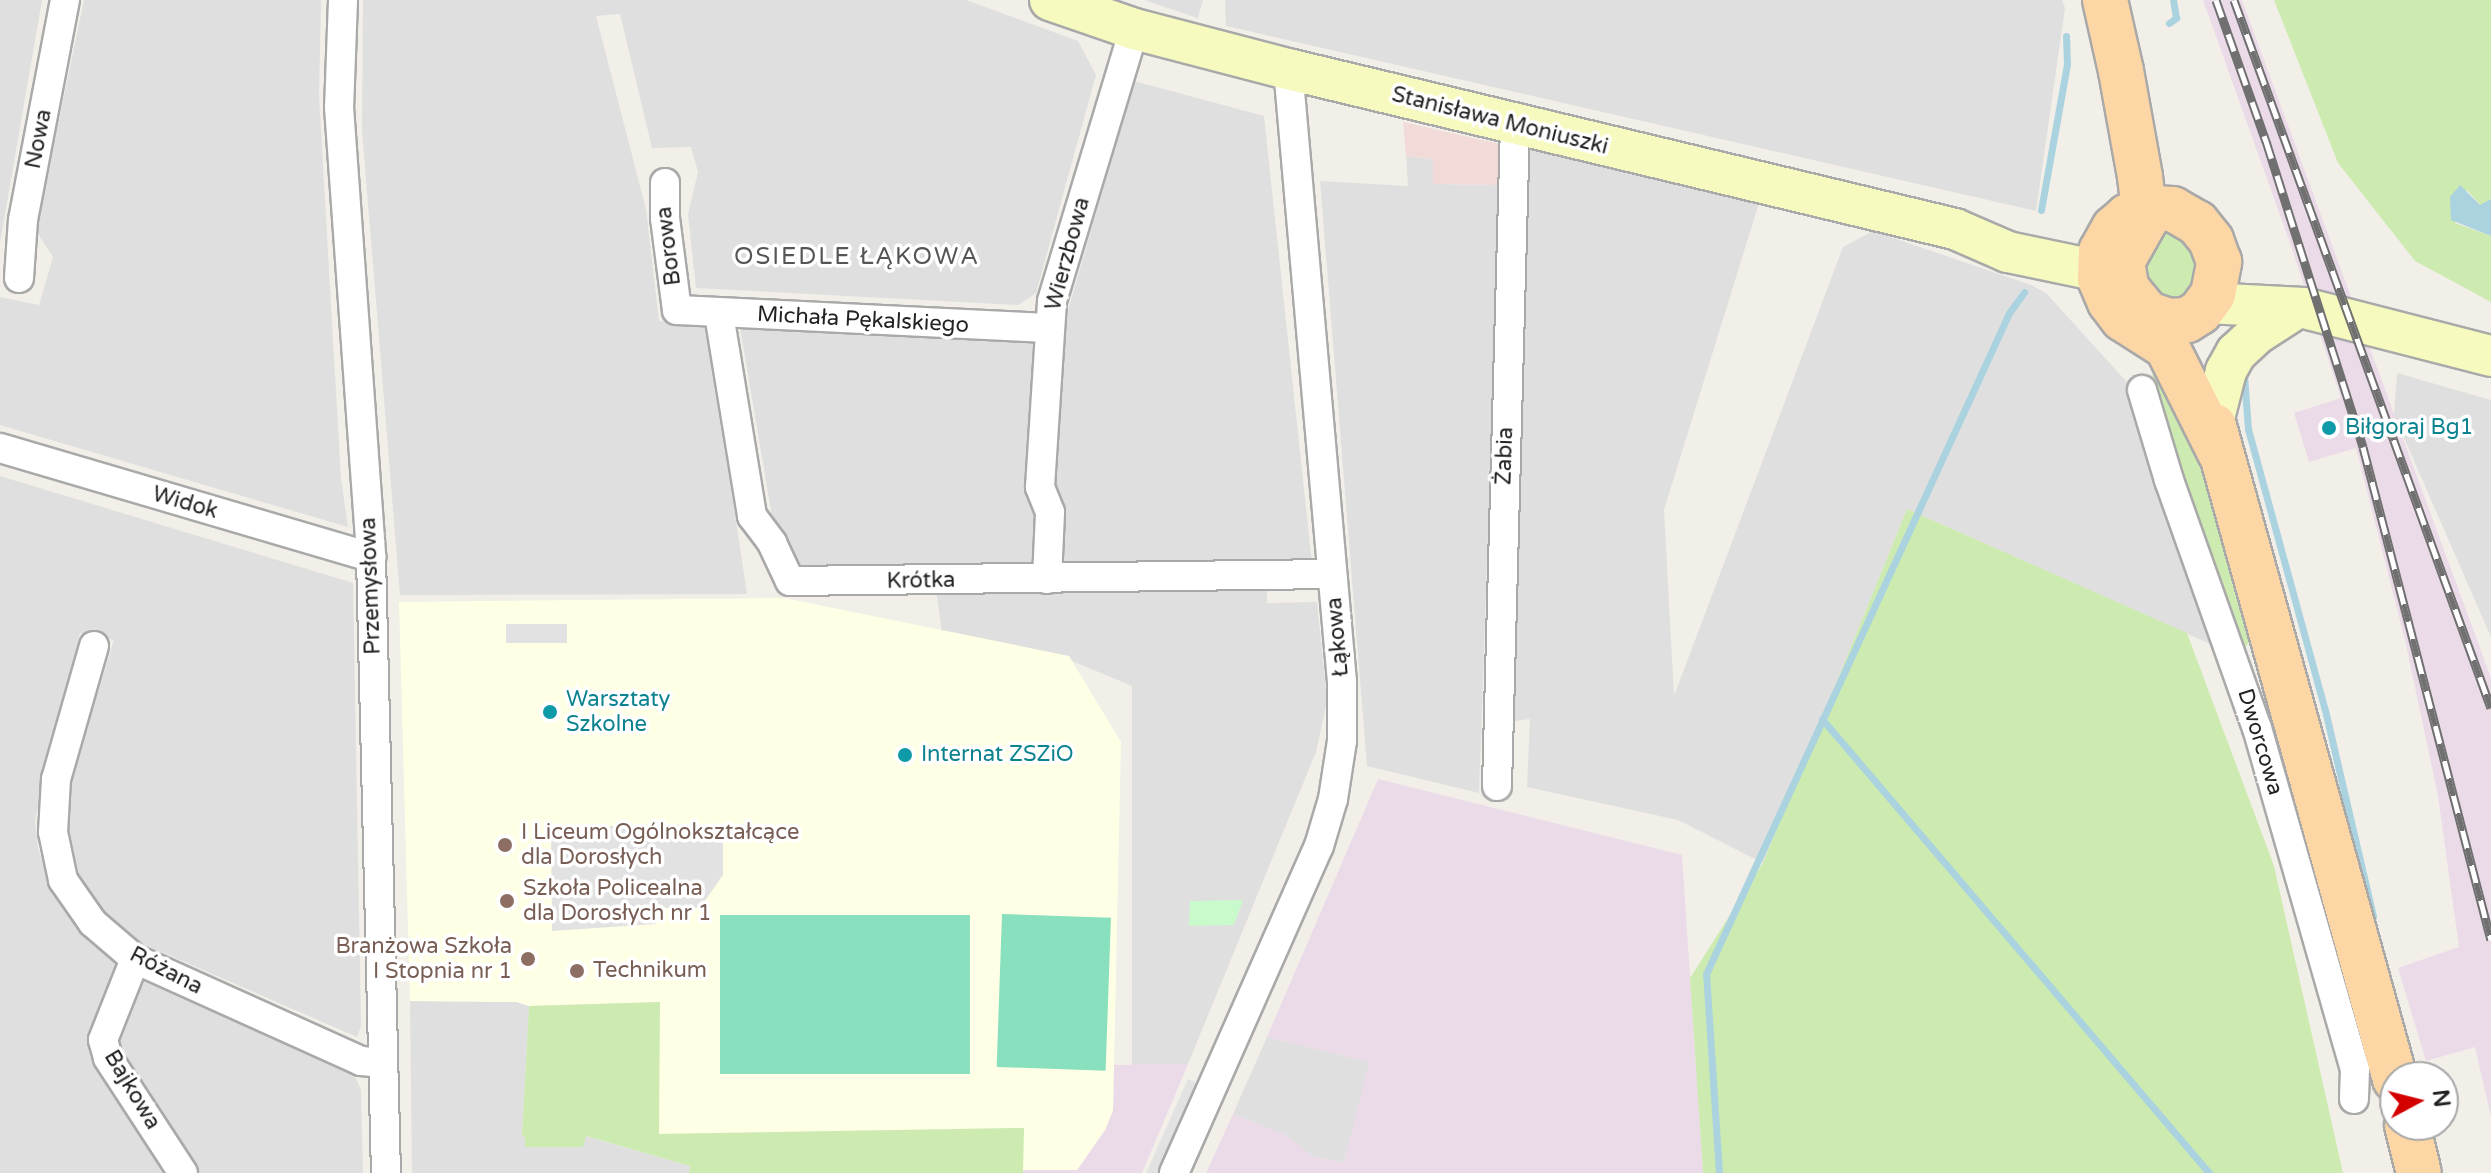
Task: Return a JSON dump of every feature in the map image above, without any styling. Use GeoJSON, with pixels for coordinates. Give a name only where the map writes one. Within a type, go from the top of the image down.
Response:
{"type":"FeatureCollection","features":[{"type":"Feature","properties":{"kind":"main road"},"geometry":{"type":"LineString","coordinates":[[2105,0],[2121,71],[2162,211],[2207,233],[2219,262],[2218,280],[2195,331],[2216,437],[2390,1061]]}},
{"type":"Feature","properties":{"kind":"main road"},"geometry":{"type":"LineString","coordinates":[[2110,263],[2123,258],[2145,223],[2162,211],[2169,188],[2134,0]]}},
{"type":"Feature","properties":{"kind":"main road"},"geometry":{"type":"LineString","coordinates":[[2110,263],[2137,304],[2152,315],[2174,321],[2187,320],[2203,308]]}},
{"type":"Feature","properties":{"kind":"main road"},"geometry":{"type":"LineString","coordinates":[[2110,263],[2106,293],[2119,314],[2135,329],[2163,343],[2216,437]]}},
{"type":"Feature","properties":{"kind":"main road"},"geometry":{"type":"LineString","coordinates":[[2411,1141],[2419,1173]]}},
{"type":"Feature","properties":{"kind":"street","name":"Nowa"},"geometry":{"type":"LineString","coordinates":[[19,278],[23,220],[65,0]]}},
{"type":"Feature","properties":{"kind":"street","name":"Przemysłowa"},"geometry":{"type":"LineString","coordinates":[[343,0],[339,107],[371,557],[386,1173]]}},
{"type":"Feature","properties":{"kind":"street","name":"Stanisława Moniuszki"},"geometry":{"type":"LineString","coordinates":[[1050,0],[1134,29],[1288,69],[1955,229],[2003,228],[2084,240],[2110,263]]}},
{"type":"Feature","properties":{"kind":"street","name":"Wierzbowa"},"geometry":{"type":"LineString","coordinates":[[1047,579],[1050,512],[1040,487],[1049,328],[1056,289],[1134,29]]}},
{"type":"Feature","properties":{"kind":"street","name":"Łąkowa"},"geometry":{"type":"LineString","coordinates":[[1174,1173],[1301,888],[1333,799],[1343,713],[1288,69]]}},
{"type":"Feature","properties":{"kind":"street","name":"Żabia"},"geometry":{"type":"LineString","coordinates":[[1497,786],[1515,125]]}},
{"type":"Feature","properties":{"kind":"street","name":"Borowa"},"geometry":{"type":"LineString","coordinates":[[665,183],[665,218],[677,310]]}},
{"type":"Feature","properties":{"kind":"street"},"geometry":{"type":"LineString","coordinates":[[2219,262],[2229,271],[2279,290],[2299,309]]}},
{"type":"Feature","properties":{"kind":"street"},"geometry":{"type":"LineString","coordinates":[[2203,308],[2299,309],[2491,356]]}},
{"type":"Feature","properties":{"kind":"street"},"geometry":{"type":"LineString","coordinates":[[2216,437],[2226,371],[2236,353],[2255,335],[2299,309]]}},
{"type":"Feature","properties":{"kind":"street","name":"Michała Pękalskiego"},"geometry":{"type":"LineString","coordinates":[[677,310],[1049,328]]}},
{"type":"Feature","properties":{"kind":"street","name":"Krótka"},"geometry":{"type":"LineString","coordinates":[[719,314],[752,516],[772,543],[790,581],[1332,574]]}},
{"type":"Feature","properties":{"kind":"street","name":"Dworcowa"},"geometry":{"type":"LineString","coordinates":[[2142,390],[2169,480],[2235,662],[2355,1069],[2354,1099]]}},
{"type":"Feature","properties":{"kind":"street","name":"Widok"},"geometry":{"type":"LineString","coordinates":[[0,448],[371,557]]}},
{"type":"Feature","properties":{"kind":"street","name":"Różana"},"geometry":{"type":"LineString","coordinates":[[94,646],[56,779],[53,832],[63,880],[93,923],[135,959],[361,1061],[383,1063]]}},
{"type":"Feature","properties":{"kind":"street"},"geometry":{"type":"LineString","coordinates":[[2235,662],[2277,649]]}},
{"type":"Feature","properties":{"kind":"street","name":"Bajkowa"},"geometry":{"type":"LineString","coordinates":[[135,959],[103,1040],[108,1058],[183,1173]]}},
{"type":"Feature","properties":{"kind":"shaded area"},"geometry":{"type":"Polygon","coordinates":[[[0,0],[42,0],[0,243],[0,0]]]}},
{"type":"Feature","properties":{"kind":"shaded area"},"geometry":{"type":"Polygon","coordinates":[[[84,0],[321,0],[319,95],[341,479],[348,527],[0,425],[0,297],[39,305],[53,257],[36,231],[84,0]]]}},
{"type":"Feature","properties":{"kind":"shaded area"},"geometry":{"type":"Polygon","coordinates":[[[363,0],[966,0],[1078,41],[1096,75],[1036,293],[1018,305],[696,288],[688,214],[698,172],[691,147],[652,148],[620,14],[596,16],[646,209],[659,321],[707,327],[747,594],[400,595],[362,130],[363,0]]]}},
{"type":"Feature","properties":{"kind":"shaded area"},"geometry":{"type":"Polygon","coordinates":[[[1144,0],[1203,0],[1198,18],[1144,0]]]}},
{"type":"Feature","properties":{"kind":"shaded area"},"geometry":{"type":"Polygon","coordinates":[[[1225,0],[2062,0],[2065,8],[2036,211],[1226,26],[1225,0]]]}},
{"type":"Feature","properties":{"kind":"shaded area"},"geometry":{"type":"Polygon","coordinates":[[[2203,0],[2242,0],[2491,678],[2491,1117],[2475,1047],[2426,1061],[2398,968],[2459,947],[2438,796],[2405,640],[2356,448],[2309,462],[2294,413],[2341,398],[2290,243],[2203,0]]]}},
{"type":"Feature","properties":{"kind":"shaded area"},"geometry":{"type":"Polygon","coordinates":[[[1134,81],[1264,116],[1312,564],[1053,564],[1063,328],[1134,81]]]}},
{"type":"Feature","properties":{"kind":"shaded area"},"geometry":{"type":"Polygon","coordinates":[[[1403,122],[1504,145],[1500,185],[1433,184],[1433,159],[1406,156],[1403,122]]]}},
{"type":"Feature","properties":{"kind":"shaded area"},"geometry":{"type":"Polygon","coordinates":[[[1526,149],[1759,203],[1664,510],[1674,696],[1843,247],[1873,231],[2031,285],[2046,293],[2126,381],[2217,647],[1907,509],[1763,863],[1678,820],[1527,787],[1530,719],[1508,722],[1524,366],[1526,149]]]}},
{"type":"Feature","properties":{"kind":"shaded area"},"geometry":{"type":"Polygon","coordinates":[[[1406,156],[1433,159],[1433,184],[1500,185],[1479,793],[1367,766],[1320,181],[1408,186],[1406,156]]]}},
{"type":"Feature","properties":{"kind":"shaded area"},"geometry":{"type":"Polygon","coordinates":[[[740,327],[1036,341],[1041,581],[1267,582],[1267,603],[1317,602],[1327,701],[1316,752],[1188,1064],[1132,1065],[1132,686],[1065,658],[942,633],[935,581],[783,582],[740,327]]]}},
{"type":"Feature","properties":{"kind":"shaded area"},"geometry":{"type":"Polygon","coordinates":[[[2397,373],[2491,400],[2491,637],[2394,415],[2397,373]]]}},
{"type":"Feature","properties":{"kind":"shaded area"},"geometry":{"type":"Polygon","coordinates":[[[0,476],[353,583],[361,1026],[357,1037],[125,936],[93,905],[72,865],[67,823],[70,783],[114,640],[80,633],[35,820],[38,848],[50,886],[64,911],[90,942],[148,983],[354,1074],[361,1090],[363,1173],[0,1173],[0,476]]]}},
{"type":"Feature","properties":{"kind":"shaded area"},"geometry":{"type":"Polygon","coordinates":[[[784,598],[1069,656],[1121,742],[1113,1110],[1105,1130],[1077,1170],[1023,1170],[1023,1128],[659,1134],[659,1002],[529,1006],[517,1002],[410,1001],[399,602],[784,598]]]}},
{"type":"Feature","properties":{"kind":"shaded area"},"geometry":{"type":"Polygon","coordinates":[[[506,624],[567,624],[567,643],[506,643],[506,624]]]}},
{"type":"Feature","properties":{"kind":"shaded area"},"geometry":{"type":"Polygon","coordinates":[[[1378,779],[1682,855],[1703,1173],[1206,1173],[1233,1114],[1284,1134],[1314,1157],[1344,1163],[1369,1062],[1267,1037],[1378,779]]]}},
{"type":"Feature","properties":{"kind":"shaded area"},"geometry":{"type":"Polygon","coordinates":[[[723,824],[723,875],[700,908],[656,908],[656,924],[552,931],[551,827],[723,824]]]}},
{"type":"Feature","properties":{"kind":"shaded area"},"geometry":{"type":"Polygon","coordinates":[[[410,1001],[517,1002],[529,1006],[522,1135],[585,1136],[690,1166],[689,1173],[412,1173],[410,1001]]]}},
{"type":"Feature","properties":{"kind":"shaded area"},"geometry":{"type":"Polygon","coordinates":[[[1267,1037],[1370,1062],[1344,1163],[1314,1157],[1284,1134],[1233,1114],[1267,1037]]]}},
{"type":"Feature","properties":{"kind":"shaded area"},"geometry":{"type":"Polygon","coordinates":[[[1188,1064],[1142,1173],[1023,1173],[1023,1170],[1077,1170],[1105,1130],[1113,1110],[1114,1065],[1188,1064]]]}},
{"type":"Feature","properties":{"kind":"shaded area"},"geometry":{"type":"Polygon","coordinates":[[[1188,1079],[1199,1084],[1159,1173],[1146,1173],[1188,1079]]]}},
{"type":"Feature","properties":{"kind":"green space"},"geometry":{"type":"Polygon","coordinates":[[[2274,0],[2491,0],[2491,199],[2480,205],[2467,190],[2455,223],[2491,236],[2491,302],[2415,261],[2338,163],[2274,0]]]}},
{"type":"Feature","properties":{"kind":"green space"},"geometry":{"type":"Polygon","coordinates":[[[2162,227],[2174,230],[2197,252],[2197,281],[2184,297],[2175,300],[2163,299],[2141,274],[2162,227]]]}},
{"type":"Feature","properties":{"kind":"green space"},"geometry":{"type":"Polygon","coordinates":[[[2152,374],[2159,376],[2192,440],[2251,640],[2244,649],[2167,432],[2152,374]]]}},
{"type":"Feature","properties":{"kind":"green space"},"geometry":{"type":"Polygon","coordinates":[[[1907,509],[2187,633],[2274,866],[2343,1173],[1703,1173],[1690,978],[1763,863],[1907,509]]]}},
{"type":"Feature","properties":{"kind":"green space"},"geometry":{"type":"Polygon","coordinates":[[[1243,900],[1234,925],[1189,926],[1190,901],[1243,900]]]}},
{"type":"Feature","properties":{"kind":"green space"},"geometry":{"type":"Polygon","coordinates":[[[1002,914],[1111,918],[1106,1071],[997,1067],[1002,914]]]}},
{"type":"Feature","properties":{"kind":"green space"},"geometry":{"type":"Polygon","coordinates":[[[720,915],[970,915],[970,1074],[720,1074],[720,915]]]}},
{"type":"Feature","properties":{"kind":"green space"},"geometry":{"type":"Polygon","coordinates":[[[660,1002],[659,1134],[1024,1128],[1023,1173],[689,1173],[690,1166],[586,1136],[583,1147],[525,1147],[525,1137],[522,1136],[529,1006],[660,1002]]]}},
{"type":"Feature","properties":{"kind":"water"},"geometry":{"type":"Polygon","coordinates":[[[2460,185],[2480,205],[2491,199],[2491,236],[2451,220],[2450,197],[2460,185]]]}},
{"type":"Feature","properties":{"kind":"waterway"},"geometry":{"type":"LineString","coordinates":[[2169,23],[2176,18],[2173,0]]}},
{"type":"Feature","properties":{"kind":"waterway"},"geometry":{"type":"LineString","coordinates":[[2041,210],[2067,64],[2066,36]]}},
{"type":"Feature","properties":{"kind":"waterway"},"geometry":{"type":"LineString","coordinates":[[1719,1173],[1706,974],[2009,313],[2024,292]]}},
{"type":"Feature","properties":{"kind":"waterway"},"geometry":{"type":"LineString","coordinates":[[2244,375],[2248,429],[2325,710],[2373,916]]}},
{"type":"Feature","properties":{"kind":"waterway"},"geometry":{"type":"LineString","coordinates":[[1822,719],[2209,1173]]}},
{"type":"Feature","properties":{"kind":"railway"},"geometry":{"type":"LineString","coordinates":[[2216,0],[2266,141],[2363,447],[2491,940]]}},
{"type":"Feature","properties":{"kind":"railway"},"geometry":{"type":"LineString","coordinates":[[2234,0],[2491,708]]}},
{"type":"Feature","properties":{"kind":"place","name":"Biłgoraj Bg1"},"geometry":{"type":"Point","coordinates":[2329,428]}},
{"type":"Feature","properties":{"kind":"place","name":"Warsztaty Szkolne"},"geometry":{"type":"Point","coordinates":[550,712]}},
{"type":"Feature","properties":{"kind":"place","name":"Internat ZSZiO"},"geometry":{"type":"Point","coordinates":[905,755]}},
{"type":"Feature","properties":{"kind":"place","name":"I Liceum Ogólnokształcące dla Dorosłych"},"geometry":{"type":"Point","coordinates":[505,845]}},
{"type":"Feature","properties":{"kind":"place","name":"Szkoła Policealna dla Dorosłych nr 1"},"geometry":{"type":"Point","coordinates":[507,901]}},
{"type":"Feature","properties":{"kind":"place","name":"Branżowa Szkoła I Stopnia nr 1"},"geometry":{"type":"Point","coordinates":[528,959]}},
{"type":"Feature","properties":{"kind":"place","name":"Technikum"},"geometry":{"type":"Point","coordinates":[577,971]}},
{"type":"Feature","properties":{"kind":"district","name":"OSIEDLE ŁĄKOWA"},"geometry":{"type":"Point","coordinates":[857,257]}}]}
